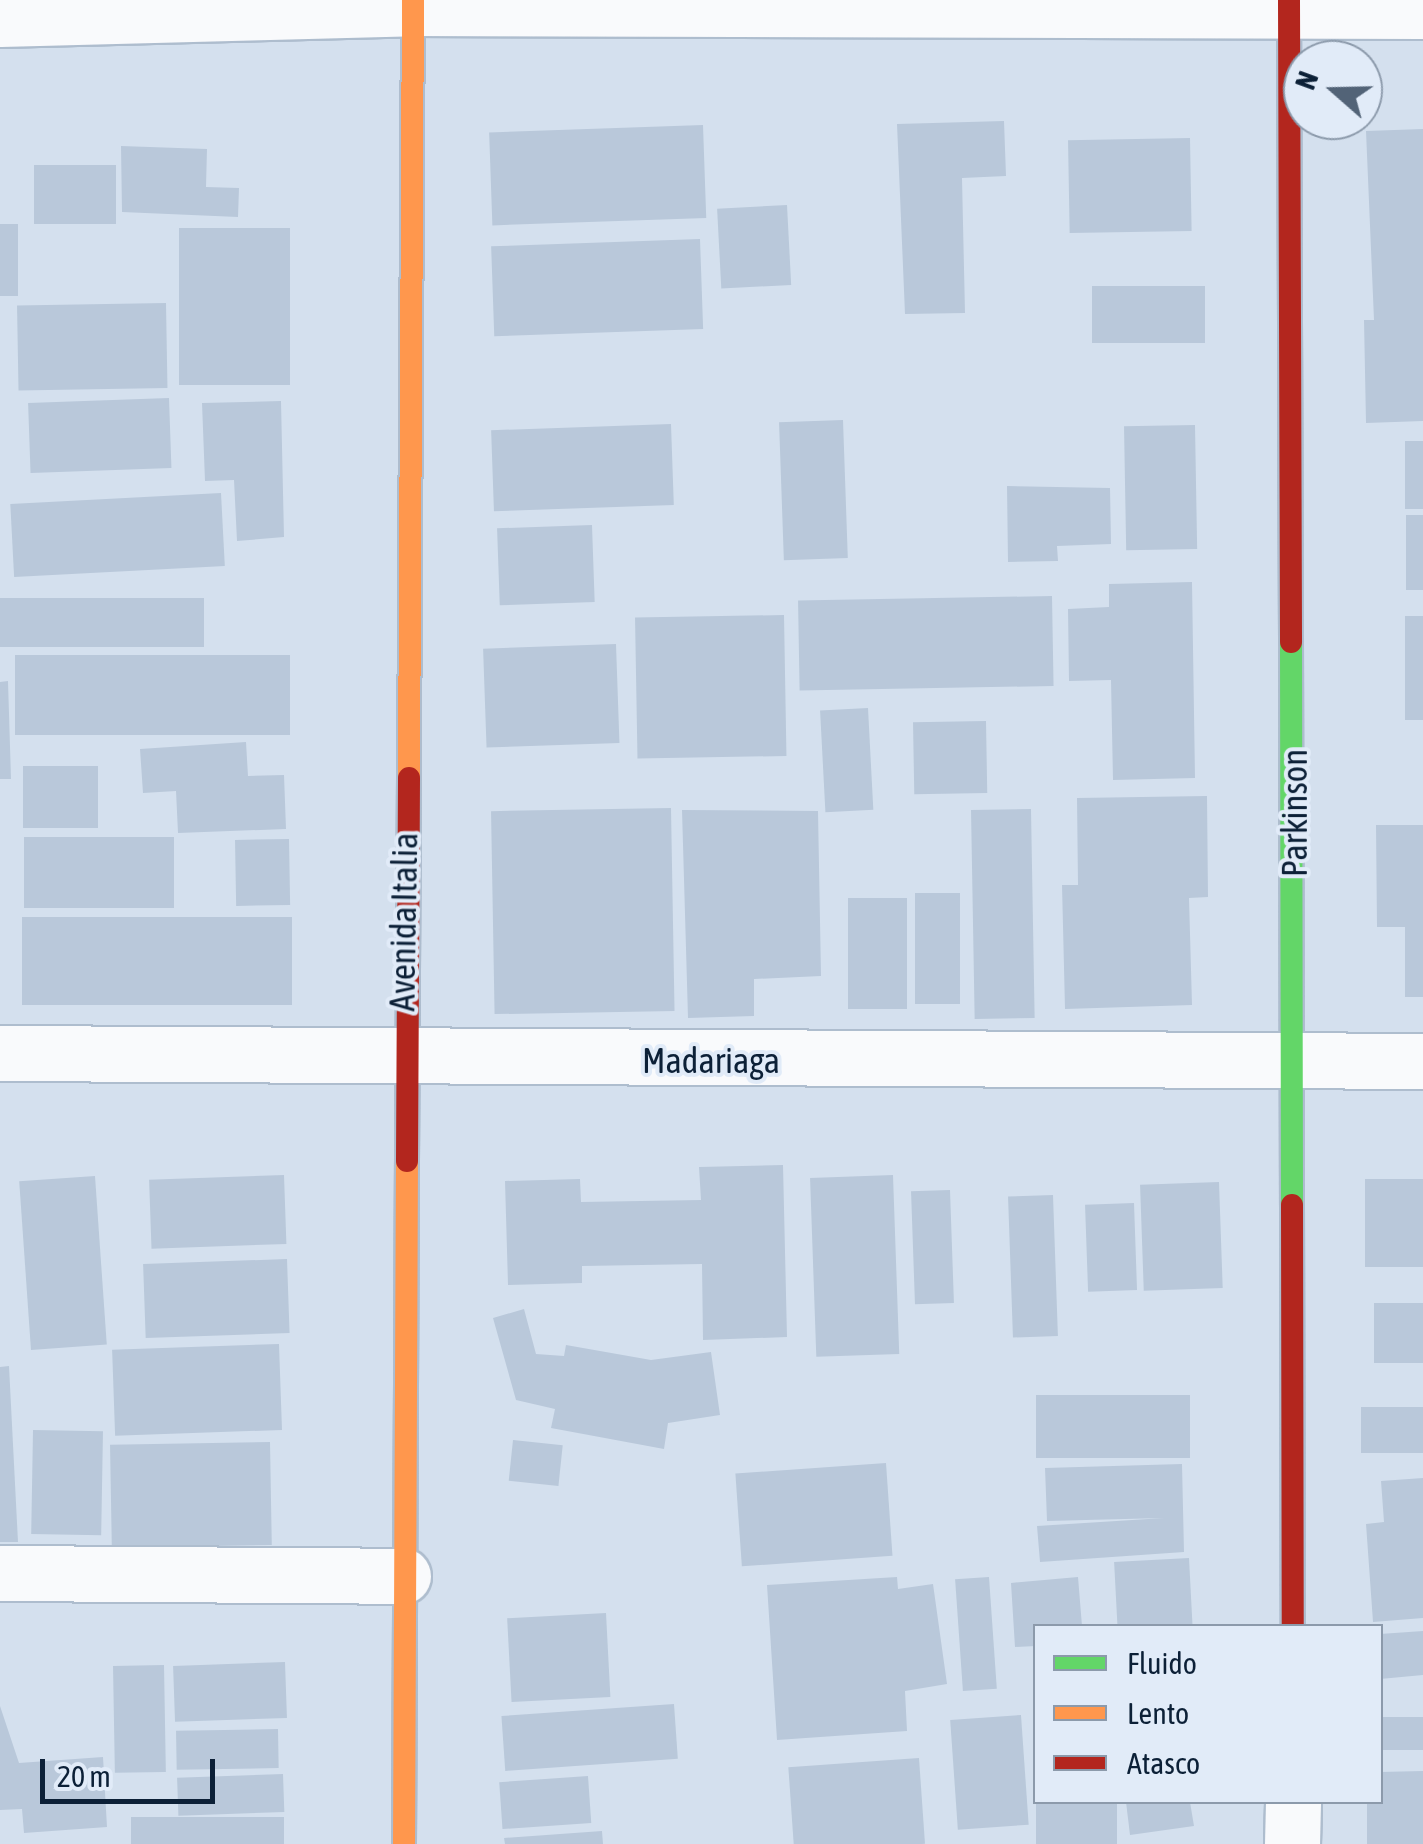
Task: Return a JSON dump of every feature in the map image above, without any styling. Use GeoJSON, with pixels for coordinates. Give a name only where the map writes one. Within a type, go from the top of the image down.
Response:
{"type":"FeatureCollection","features":[{"type":"Feature","properties":{"kind":"main road","name":"Avenida Italia"},"geometry":{"type":"LineString","coordinates":[[404,1844],[401,1059],[413,4]]}},
{"type":"Feature","properties":{"kind":"main road","name":"Parkinson"},"geometry":{"type":"LineString","coordinates":[[1290,5],[1295,1062],[1293,1624]]}},
{"type":"Feature","properties":{"kind":"street"},"geometry":{"type":"LineString","coordinates":[[0,19],[413,4],[1290,5],[1423,11]]}},
{"type":"Feature","properties":{"kind":"street","name":"Madariaga"},"geometry":{"type":"LineString","coordinates":[[0,1053],[401,1059],[1423,1061]]}},
{"type":"Feature","properties":{"kind":"street"},"geometry":{"type":"LineString","coordinates":[[0,1573],[403,1576]]}},
{"type":"Feature","properties":{"kind":"street"},"geometry":{"type":"LineString","coordinates":[[1292,1804],[1292,1844]]}},
{"type":"Feature","properties":{"kind":"building"},"geometry":{"type":"Polygon","coordinates":[[[1004,121],[1006,176],[962,178],[965,313],[905,314],[897,124],[1004,121]]]}},
{"type":"Feature","properties":{"kind":"building"},"geometry":{"type":"Polygon","coordinates":[[[703,125],[706,218],[492,225],[489,132],[703,125]]]}},
{"type":"Feature","properties":{"kind":"building"},"geometry":{"type":"Polygon","coordinates":[[[1423,129],[1423,421],[1366,423],[1364,320],[1374,320],[1366,140],[1383,140],[1383,130],[1423,129]]]}},
{"type":"Feature","properties":{"kind":"building"},"geometry":{"type":"Polygon","coordinates":[[[1190,138],[1192,231],[1070,233],[1068,140],[1190,138]]]}},
{"type":"Feature","properties":{"kind":"building"},"geometry":{"type":"Polygon","coordinates":[[[121,146],[207,149],[206,187],[239,188],[238,217],[122,212],[121,146]]]}},
{"type":"Feature","properties":{"kind":"building"},"geometry":{"type":"Polygon","coordinates":[[[34,165],[116,165],[116,224],[34,224],[34,165]]]}},
{"type":"Feature","properties":{"kind":"building"},"geometry":{"type":"Polygon","coordinates":[[[787,205],[791,285],[721,289],[717,209],[787,205]]]}},
{"type":"Feature","properties":{"kind":"building"},"geometry":{"type":"Polygon","coordinates":[[[0,224],[18,224],[18,296],[0,296],[0,224]]]}},
{"type":"Feature","properties":{"kind":"building"},"geometry":{"type":"Polygon","coordinates":[[[179,228],[290,228],[290,385],[179,385],[179,228]]]}},
{"type":"Feature","properties":{"kind":"building"},"geometry":{"type":"Polygon","coordinates":[[[700,239],[703,329],[494,336],[491,246],[700,239]]]}},
{"type":"Feature","properties":{"kind":"building"},"geometry":{"type":"Polygon","coordinates":[[[1092,286],[1205,286],[1205,343],[1092,343],[1092,286]]]}},
{"type":"Feature","properties":{"kind":"building"},"geometry":{"type":"Polygon","coordinates":[[[166,303],[167,388],[19,391],[17,306],[166,303]]]}},
{"type":"Feature","properties":{"kind":"building"},"geometry":{"type":"Polygon","coordinates":[[[169,398],[171,468],[31,473],[28,403],[169,398]]]}},
{"type":"Feature","properties":{"kind":"building"},"geometry":{"type":"Polygon","coordinates":[[[281,401],[284,537],[237,541],[234,480],[205,481],[202,403],[281,401]]]}},
{"type":"Feature","properties":{"kind":"building"},"geometry":{"type":"Polygon","coordinates":[[[843,420],[848,558],[784,560],[779,422],[843,420]]]}},
{"type":"Feature","properties":{"kind":"building"},"geometry":{"type":"Polygon","coordinates":[[[671,424],[674,505],[494,511],[491,430],[671,424]]]}},
{"type":"Feature","properties":{"kind":"building"},"geometry":{"type":"Polygon","coordinates":[[[1195,425],[1197,549],[1126,550],[1124,426],[1195,425]]]}},
{"type":"Feature","properties":{"kind":"building"},"geometry":{"type":"Polygon","coordinates":[[[1405,441],[1423,441],[1423,509],[1405,509],[1405,441]]]}},
{"type":"Feature","properties":{"kind":"building"},"geometry":{"type":"Polygon","coordinates":[[[1007,486],[1110,488],[1111,544],[1057,546],[1058,561],[1008,562],[1007,486]]]}},
{"type":"Feature","properties":{"kind":"building"},"geometry":{"type":"Polygon","coordinates":[[[221,493],[225,566],[14,577],[10,504],[221,493]]]}},
{"type":"Feature","properties":{"kind":"building"},"geometry":{"type":"Polygon","coordinates":[[[1406,515],[1423,515],[1423,590],[1406,590],[1406,515]]]}},
{"type":"Feature","properties":{"kind":"building"},"geometry":{"type":"Polygon","coordinates":[[[592,525],[595,602],[500,605],[497,528],[592,525]]]}},
{"type":"Feature","properties":{"kind":"building"},"geometry":{"type":"Polygon","coordinates":[[[1192,582],[1195,778],[1113,780],[1111,680],[1069,681],[1068,609],[1109,607],[1109,584],[1192,582]]]}},
{"type":"Feature","properties":{"kind":"building"},"geometry":{"type":"Polygon","coordinates":[[[1052,596],[1054,686],[800,690],[798,600],[1052,596]]]}},
{"type":"Feature","properties":{"kind":"building"},"geometry":{"type":"Polygon","coordinates":[[[0,598],[204,598],[204,647],[0,647],[0,598]]]}},
{"type":"Feature","properties":{"kind":"building"},"geometry":{"type":"Polygon","coordinates":[[[784,615],[786,756],[637,759],[635,618],[784,615]]]}},
{"type":"Feature","properties":{"kind":"building"},"geometry":{"type":"Polygon","coordinates":[[[1405,616],[1423,616],[1423,720],[1405,720],[1405,616]]]}},
{"type":"Feature","properties":{"kind":"building"},"geometry":{"type":"Polygon","coordinates":[[[616,644],[619,743],[487,748],[483,649],[616,644]]]}},
{"type":"Feature","properties":{"kind":"building"},"geometry":{"type":"Polygon","coordinates":[[[15,655],[290,655],[290,735],[15,735],[15,655]]]}},
{"type":"Feature","properties":{"kind":"building"},"geometry":{"type":"Polygon","coordinates":[[[8,681],[11,779],[0,779],[0,682],[8,681]]]}},
{"type":"Feature","properties":{"kind":"building"},"geometry":{"type":"Polygon","coordinates":[[[868,708],[873,810],[825,812],[820,711],[868,708]]]}},
{"type":"Feature","properties":{"kind":"building"},"geometry":{"type":"Polygon","coordinates":[[[986,721],[987,793],[914,794],[913,722],[986,721]]]}},
{"type":"Feature","properties":{"kind":"building"},"geometry":{"type":"Polygon","coordinates":[[[246,742],[248,776],[284,775],[286,829],[178,833],[176,791],[143,793],[140,749],[246,742]]]}},
{"type":"Feature","properties":{"kind":"building"},"geometry":{"type":"Polygon","coordinates":[[[23,766],[98,766],[98,828],[23,828],[23,766]]]}},
{"type":"Feature","properties":{"kind":"building"},"geometry":{"type":"Polygon","coordinates":[[[1207,796],[1208,897],[1189,898],[1192,1005],[1065,1009],[1062,885],[1078,885],[1077,798],[1207,796]]]}},
{"type":"Feature","properties":{"kind":"building"},"geometry":{"type":"Polygon","coordinates":[[[671,808],[675,1011],[495,1014],[491,811],[671,808]]]}},
{"type":"Feature","properties":{"kind":"building"},"geometry":{"type":"Polygon","coordinates":[[[1031,809],[1035,1018],[975,1019],[971,810],[1031,809]]]}},
{"type":"Feature","properties":{"kind":"building"},"geometry":{"type":"Polygon","coordinates":[[[682,810],[818,811],[821,976],[754,979],[754,1016],[688,1018],[682,810]]]}},
{"type":"Feature","properties":{"kind":"building"},"geometry":{"type":"Polygon","coordinates":[[[1376,825],[1423,825],[1423,997],[1405,997],[1405,927],[1377,927],[1376,825]]]}},
{"type":"Feature","properties":{"kind":"building"},"geometry":{"type":"Polygon","coordinates":[[[24,837],[174,837],[174,908],[24,908],[24,837]]]}},
{"type":"Feature","properties":{"kind":"building"},"geometry":{"type":"Polygon","coordinates":[[[289,839],[290,905],[236,906],[235,840],[289,839]]]}},
{"type":"Feature","properties":{"kind":"building"},"geometry":{"type":"Polygon","coordinates":[[[915,893],[960,893],[960,1004],[915,1004],[915,893]]]}},
{"type":"Feature","properties":{"kind":"building"},"geometry":{"type":"Polygon","coordinates":[[[848,898],[907,898],[907,1009],[848,1009],[848,898]]]}},
{"type":"Feature","properties":{"kind":"building"},"geometry":{"type":"Polygon","coordinates":[[[22,917],[292,917],[292,1005],[22,1005],[22,917]]]}},
{"type":"Feature","properties":{"kind":"building"},"geometry":{"type":"Polygon","coordinates":[[[783,1165],[787,1337],[703,1340],[702,1264],[582,1266],[582,1283],[508,1285],[505,1181],[580,1179],[581,1202],[701,1200],[699,1167],[783,1165]]]}},
{"type":"Feature","properties":{"kind":"building"},"geometry":{"type":"Polygon","coordinates":[[[284,1175],[286,1244],[151,1249],[149,1180],[284,1175]]]}},
{"type":"Feature","properties":{"kind":"building"},"geometry":{"type":"Polygon","coordinates":[[[893,1175],[899,1354],[816,1357],[810,1178],[893,1175]]]}},
{"type":"Feature","properties":{"kind":"building"},"geometry":{"type":"Polygon","coordinates":[[[95,1176],[107,1345],[31,1350],[19,1181],[95,1176]]]}},
{"type":"Feature","properties":{"kind":"building"},"geometry":{"type":"Polygon","coordinates":[[[1365,1179],[1423,1179],[1423,1267],[1365,1267],[1365,1179]]]}},
{"type":"Feature","properties":{"kind":"building"},"geometry":{"type":"Polygon","coordinates":[[[1219,1182],[1223,1288],[1144,1291],[1140,1185],[1219,1182]]]}},
{"type":"Feature","properties":{"kind":"building"},"geometry":{"type":"Polygon","coordinates":[[[950,1190],[954,1303],[915,1304],[911,1191],[950,1190]]]}},
{"type":"Feature","properties":{"kind":"building"},"geometry":{"type":"Polygon","coordinates":[[[1053,1195],[1058,1336],[1013,1337],[1008,1197],[1053,1195]]]}},
{"type":"Feature","properties":{"kind":"building"},"geometry":{"type":"Polygon","coordinates":[[[1134,1203],[1137,1290],[1088,1292],[1085,1205],[1134,1203]]]}},
{"type":"Feature","properties":{"kind":"building"},"geometry":{"type":"Polygon","coordinates":[[[287,1259],[290,1333],[146,1338],[143,1264],[287,1259]]]}},
{"type":"Feature","properties":{"kind":"building"},"geometry":{"type":"Polygon","coordinates":[[[1374,1303],[1423,1303],[1423,1363],[1374,1363],[1374,1303]]]}},
{"type":"Feature","properties":{"kind":"building"},"geometry":{"type":"Polygon","coordinates":[[[524,1309],[536,1354],[564,1356],[566,1345],[651,1360],[711,1352],[720,1415],[668,1423],[664,1449],[551,1428],[555,1409],[516,1400],[493,1318],[524,1309]]]}},
{"type":"Feature","properties":{"kind":"building"},"geometry":{"type":"Polygon","coordinates":[[[279,1344],[282,1430],[115,1436],[112,1350],[279,1344]]]}},
{"type":"Feature","properties":{"kind":"building"},"geometry":{"type":"Polygon","coordinates":[[[9,1366],[18,1542],[0,1542],[0,1367],[9,1366]]]}},
{"type":"Feature","properties":{"kind":"building"},"geometry":{"type":"Polygon","coordinates":[[[1036,1395],[1190,1395],[1190,1458],[1036,1458],[1036,1395]]]}},
{"type":"Feature","properties":{"kind":"building"},"geometry":{"type":"Polygon","coordinates":[[[1361,1407],[1423,1407],[1423,1453],[1361,1453],[1361,1407]]]}},
{"type":"Feature","properties":{"kind":"building"},"geometry":{"type":"Polygon","coordinates":[[[33,1430],[103,1431],[101,1535],[31,1534],[33,1430]]]}},
{"type":"Feature","properties":{"kind":"building"},"geometry":{"type":"Polygon","coordinates":[[[513,1440],[563,1445],[558,1486],[509,1481],[513,1440]]]}},
{"type":"Feature","properties":{"kind":"building"},"geometry":{"type":"Polygon","coordinates":[[[270,1442],[272,1545],[112,1548],[110,1445],[270,1442]]]}},
{"type":"Feature","properties":{"kind":"building"},"geometry":{"type":"Polygon","coordinates":[[[886,1463],[892,1556],[742,1566],[735,1474],[886,1463]]]}},
{"type":"Feature","properties":{"kind":"building"},"geometry":{"type":"Polygon","coordinates":[[[1182,1464],[1184,1552],[1040,1562],[1037,1526],[1164,1518],[1047,1521],[1045,1468],[1182,1464]]]}},
{"type":"Feature","properties":{"kind":"building"},"geometry":{"type":"Polygon","coordinates":[[[1423,1478],[1423,1618],[1373,1622],[1366,1524],[1384,1522],[1381,1481],[1423,1478]]]}},
{"type":"Feature","properties":{"kind":"building"},"geometry":{"type":"Polygon","coordinates":[[[1189,1558],[1192,1624],[1117,1624],[1114,1562],[1189,1558]]]}},
{"type":"Feature","properties":{"kind":"building"},"geometry":{"type":"Polygon","coordinates":[[[897,1577],[898,1589],[933,1584],[947,1684],[905,1691],[907,1731],[777,1740],[767,1585],[897,1577]]]}},
{"type":"Feature","properties":{"kind":"building"},"geometry":{"type":"Polygon","coordinates":[[[989,1577],[997,1689],[963,1691],[955,1579],[989,1577]]]}},
{"type":"Feature","properties":{"kind":"building"},"geometry":{"type":"Polygon","coordinates":[[[1078,1577],[1082,1624],[1033,1624],[1033,1646],[1015,1647],[1011,1583],[1078,1577]]]}},
{"type":"Feature","properties":{"kind":"building"},"geometry":{"type":"Polygon","coordinates":[[[606,1613],[610,1697],[512,1702],[507,1618],[606,1613]]]}},
{"type":"Feature","properties":{"kind":"building"},"geometry":{"type":"Polygon","coordinates":[[[1423,1631],[1423,1675],[1383,1679],[1383,1634],[1423,1631]]]}},
{"type":"Feature","properties":{"kind":"building"},"geometry":{"type":"Polygon","coordinates":[[[285,1662],[287,1718],[175,1722],[173,1666],[285,1662]]]}},
{"type":"Feature","properties":{"kind":"building"},"geometry":{"type":"Polygon","coordinates":[[[164,1665],[166,1772],[115,1773],[113,1666],[164,1665]]]}},
{"type":"Feature","properties":{"kind":"building"},"geometry":{"type":"Polygon","coordinates":[[[674,1704],[678,1759],[505,1771],[501,1716],[674,1704]]]}},
{"type":"Feature","properties":{"kind":"building"},"geometry":{"type":"Polygon","coordinates":[[[0,1706],[19,1763],[103,1757],[107,1827],[24,1833],[22,1809],[0,1810],[0,1706]]]}},
{"type":"Feature","properties":{"kind":"building"},"geometry":{"type":"Polygon","coordinates":[[[1021,1715],[1029,1825],[958,1830],[950,1720],[1021,1715]]]}},
{"type":"Feature","properties":{"kind":"building"},"geometry":{"type":"Polygon","coordinates":[[[1383,1717],[1423,1717],[1423,1750],[1383,1750],[1383,1717]]]}},
{"type":"Feature","properties":{"kind":"building"},"geometry":{"type":"Polygon","coordinates":[[[278,1729],[279,1768],[177,1770],[176,1731],[278,1729]]]}},
{"type":"Feature","properties":{"kind":"building"},"geometry":{"type":"Polygon","coordinates":[[[919,1758],[925,1844],[794,1844],[788,1767],[919,1758]]]}},
{"type":"Feature","properties":{"kind":"building"},"geometry":{"type":"Polygon","coordinates":[[[1423,1771],[1423,1844],[1367,1844],[1367,1804],[1383,1804],[1383,1772],[1423,1771]]]}},
{"type":"Feature","properties":{"kind":"building"},"geometry":{"type":"Polygon","coordinates":[[[283,1774],[284,1812],[178,1816],[177,1778],[283,1774]]]}},
{"type":"Feature","properties":{"kind":"building"},"geometry":{"type":"Polygon","coordinates":[[[588,1776],[591,1823],[502,1829],[499,1782],[588,1776]]]}},
{"type":"Feature","properties":{"kind":"building"},"geometry":{"type":"Polygon","coordinates":[[[1036,1804],[1117,1804],[1117,1844],[1036,1844],[1036,1804]]]}},
{"type":"Feature","properties":{"kind":"building"},"geometry":{"type":"Polygon","coordinates":[[[1126,1804],[1190,1804],[1194,1826],[1130,1835],[1126,1804]]]}},
{"type":"Feature","properties":{"kind":"building"},"geometry":{"type":"Polygon","coordinates":[[[131,1817],[284,1817],[284,1844],[131,1844],[131,1817]]]}},
{"type":"Feature","properties":{"kind":"building"},"geometry":{"type":"Polygon","coordinates":[[[602,1831],[603,1844],[505,1844],[504,1838],[602,1831]]]}},
{"type":"Feature","properties":{"kind":"traffic: fast"},"geometry":{"type":"LineString","coordinates":[[1291,642],[1292,1205]]}},
{"type":"Feature","properties":{"kind":"traffic: slow"},"geometry":{"type":"LineString","coordinates":[[409,778],[413,0]]}},
{"type":"Feature","properties":{"kind":"traffic: slow"},"geometry":{"type":"LineString","coordinates":[[404,1844],[407,1161]]}},
{"type":"Feature","properties":{"kind":"traffic: jam"},"geometry":{"type":"LineString","coordinates":[[1289,0],[1291,642]]}},
{"type":"Feature","properties":{"kind":"traffic: jam"},"geometry":{"type":"LineString","coordinates":[[407,1161],[409,778]]}},
{"type":"Feature","properties":{"kind":"traffic: jam"},"geometry":{"type":"LineString","coordinates":[[1292,1205],[1293,1624]]}}]}
